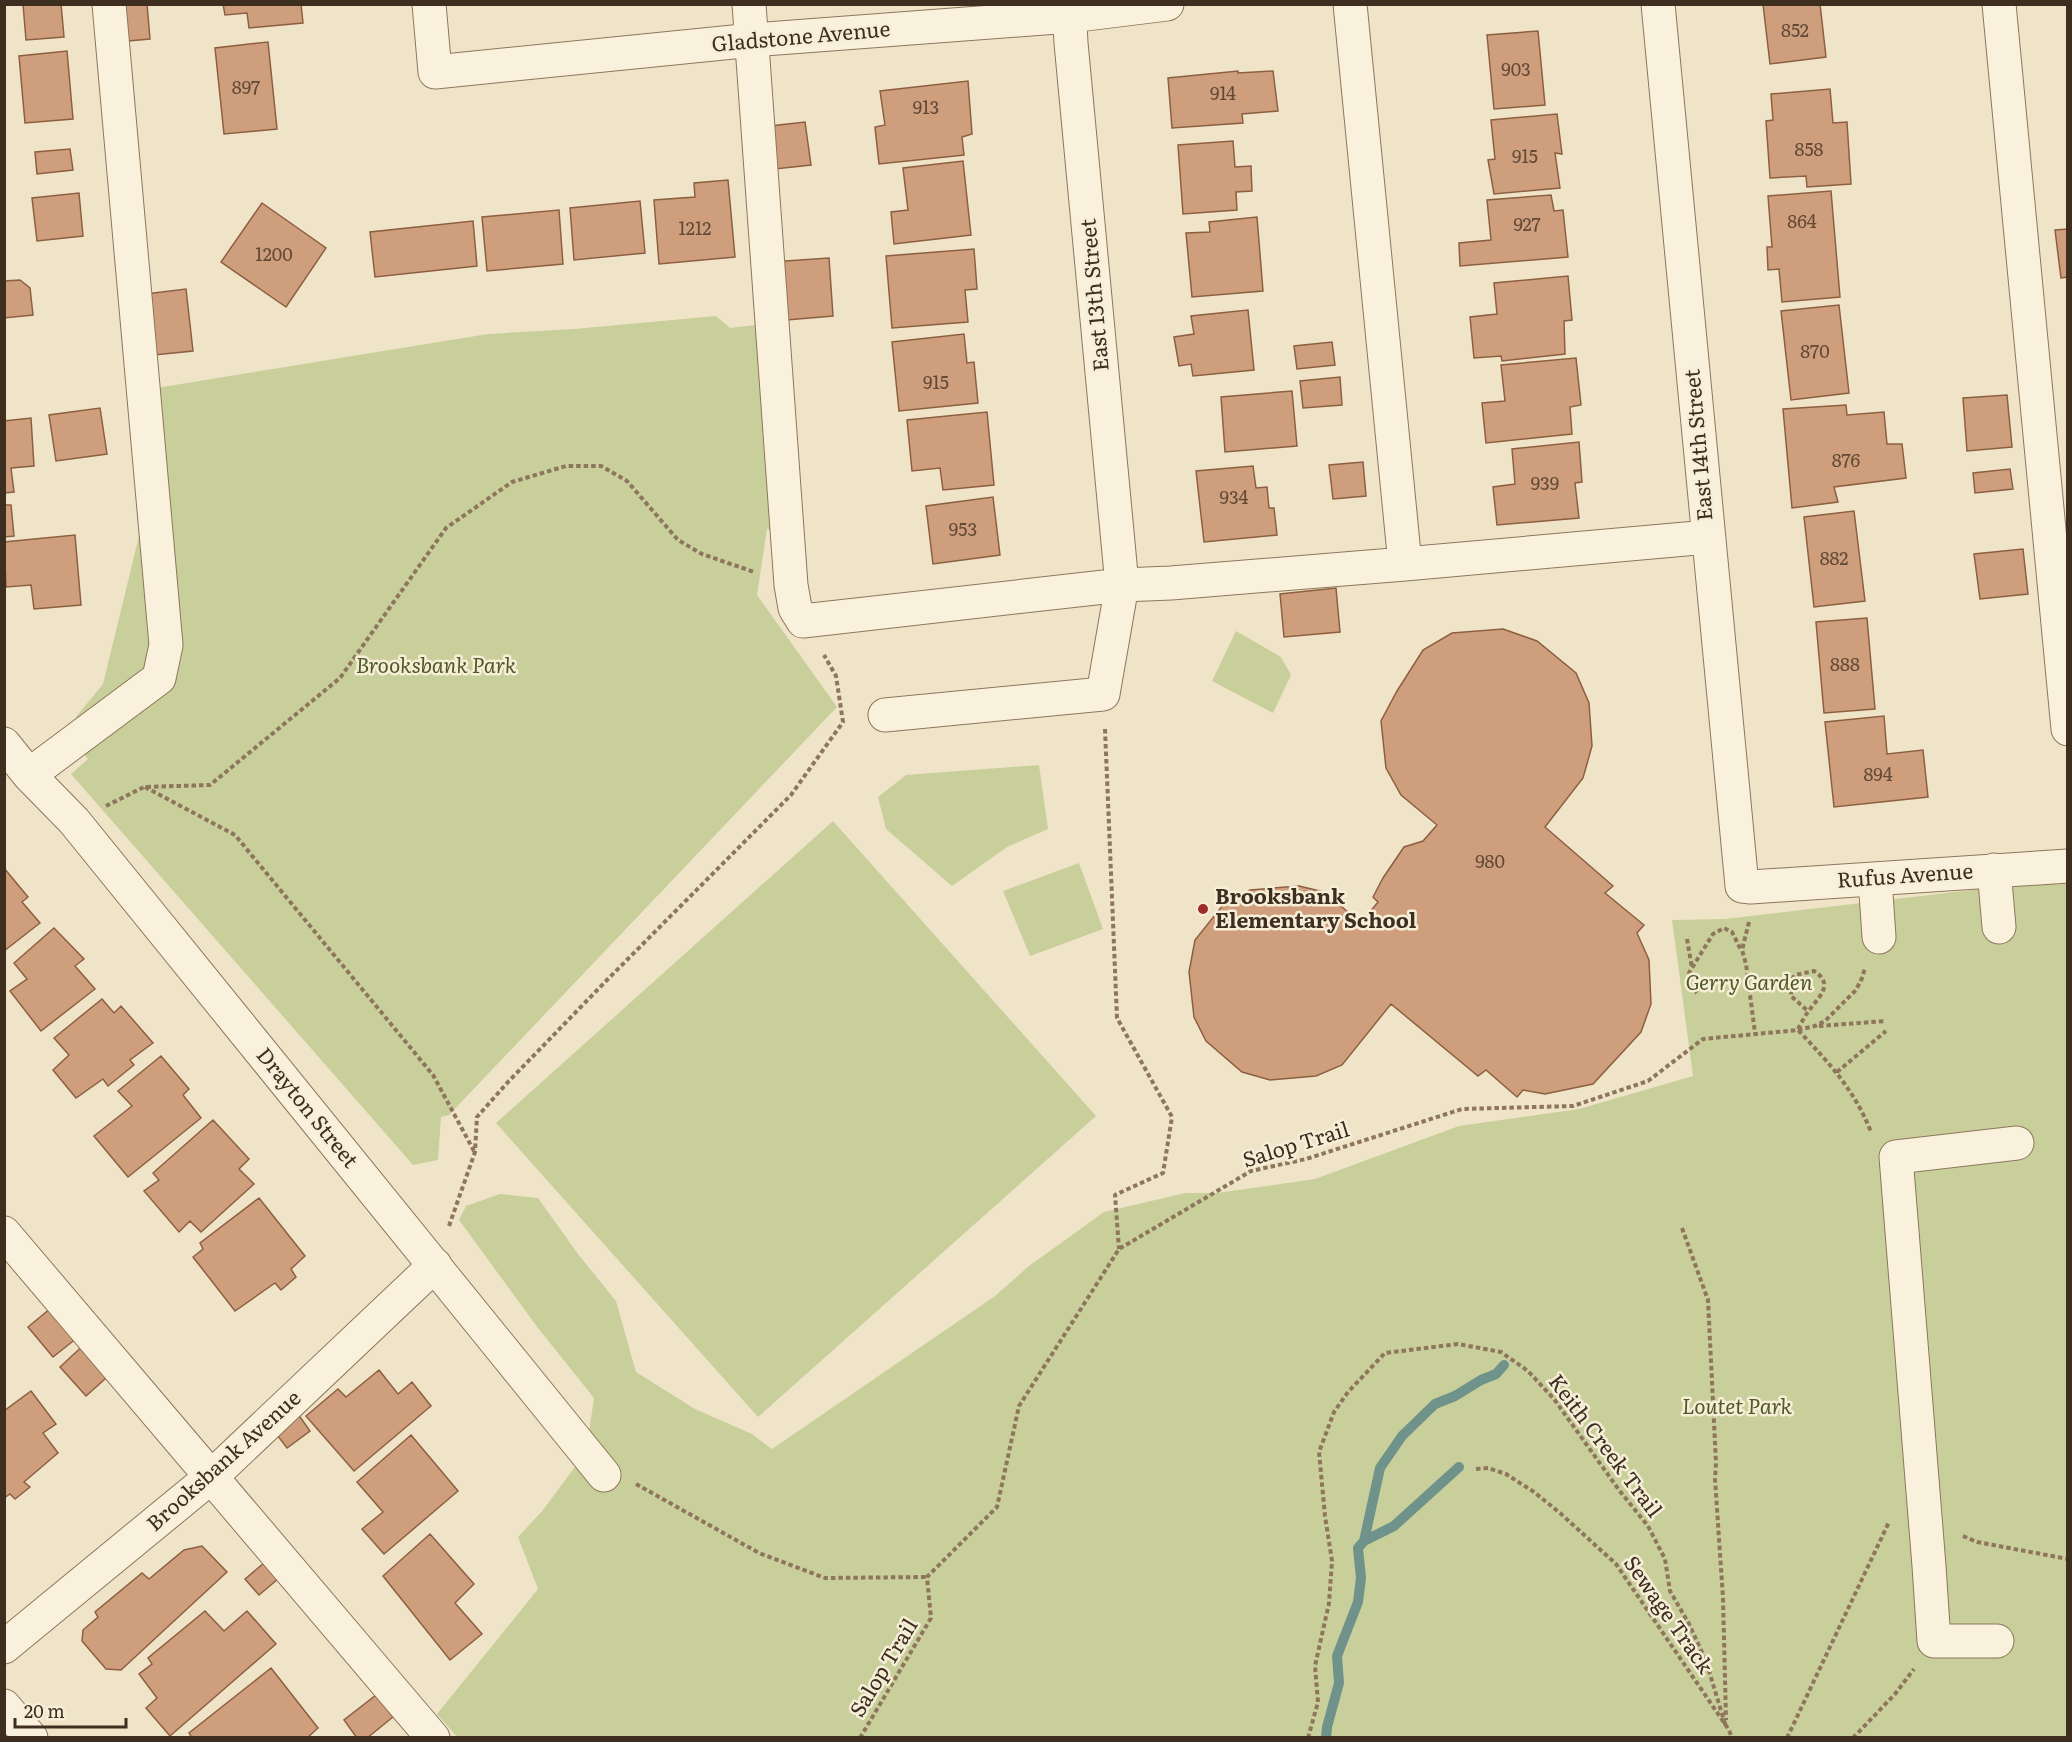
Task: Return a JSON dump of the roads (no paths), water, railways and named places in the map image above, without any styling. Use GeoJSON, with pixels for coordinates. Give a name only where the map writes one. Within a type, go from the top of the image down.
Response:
{"type":"FeatureCollection","features":[{"type":"Feature","properties":{"kind":"street"},"geometry":{"type":"LineString","coordinates":[[29,774],[159,678],[166,645],[109,4]]}},
{"type":"Feature","properties":{"kind":"street","name":"Gladstone Avenue"},"geometry":{"type":"LineString","coordinates":[[429,4],[435,72],[1070,10],[1167,4]]}},
{"type":"Feature","properties":{"kind":"street"},"geometry":{"type":"LineString","coordinates":[[749,4],[791,585],[795,608],[803,621],[1122,585],[1404,564],[1708,537]]}},
{"type":"Feature","properties":{"kind":"street"},"geometry":{"type":"LineString","coordinates":[[1350,4],[1404,564]]}},
{"type":"Feature","properties":{"kind":"street","name":"East 14th Street"},"geometry":{"type":"LineString","coordinates":[[1658,4],[1708,537],[1747,886]]}},
{"type":"Feature","properties":{"kind":"street"},"geometry":{"type":"LineString","coordinates":[[1999,4],[2067,729]]}},
{"type":"Feature","properties":{"kind":"street","name":"East 13th Street"},"geometry":{"type":"LineString","coordinates":[[885,715],[1103,694],[1122,585],[1070,10]]}},
{"type":"Feature","properties":{"kind":"street","name":"Drayton Street"},"geometry":{"type":"LineString","coordinates":[[4,744],[74,821],[604,1475]]}},
{"type":"Feature","properties":{"kind":"street","name":"Rufus Avenue"},"geometry":{"type":"LineString","coordinates":[[1747,886],[2067,866]]}},
{"type":"Feature","properties":{"kind":"street"},"geometry":{"type":"LineString","coordinates":[[1994,870],[1999,927]]}},
{"type":"Feature","properties":{"kind":"street"},"geometry":{"type":"LineString","coordinates":[[1875,879],[1878,926]]}},
{"type":"Feature","properties":{"kind":"street"},"geometry":{"type":"LineString","coordinates":[[1997,1641],[1934,1641],[1896,1157],[2017,1143]]}},
{"type":"Feature","properties":{"kind":"street"},"geometry":{"type":"LineString","coordinates":[[4,1233],[433,1737]]}},
{"type":"Feature","properties":{"kind":"street","name":"Brooksbank Avenue"},"geometry":{"type":"LineString","coordinates":[[4,1647],[211,1477],[435,1265]]}},
{"type":"Feature","properties":{"kind":"street"},"geometry":{"type":"LineString","coordinates":[[4,1706],[31,1737]]}},
{"type":"Feature","properties":{"kind":"waterway"},"geometry":{"type":"LineString","coordinates":[[1326,1738],[1339,1683],[1337,1656],[1358,1602],[1361,1578],[1358,1548],[1364,1541],[1380,1468],[1402,1436],[1435,1404],[1496,1374],[1504,1365]]}},
{"type":"Feature","properties":{"kind":"waterway"},"geometry":{"type":"LineString","coordinates":[[1364,1541],[1394,1526],[1459,1467]]}},
{"type":"Feature","properties":{"kind":"place","name":"Brooksbank Elementary School"},"geometry":{"type":"Point","coordinates":[1203,909]}},
{"type":"Feature","properties":{"kind":"park label","name":"Brooksbank Park"},"geometry":{"type":"Point","coordinates":[436,666]}},
{"type":"Feature","properties":{"kind":"park label","name":"Gerry Garden"},"geometry":{"type":"Point","coordinates":[1749,983]}},
{"type":"Feature","properties":{"kind":"park label","name":"Loutet Park"},"geometry":{"type":"Point","coordinates":[1737,1407]}}]}
